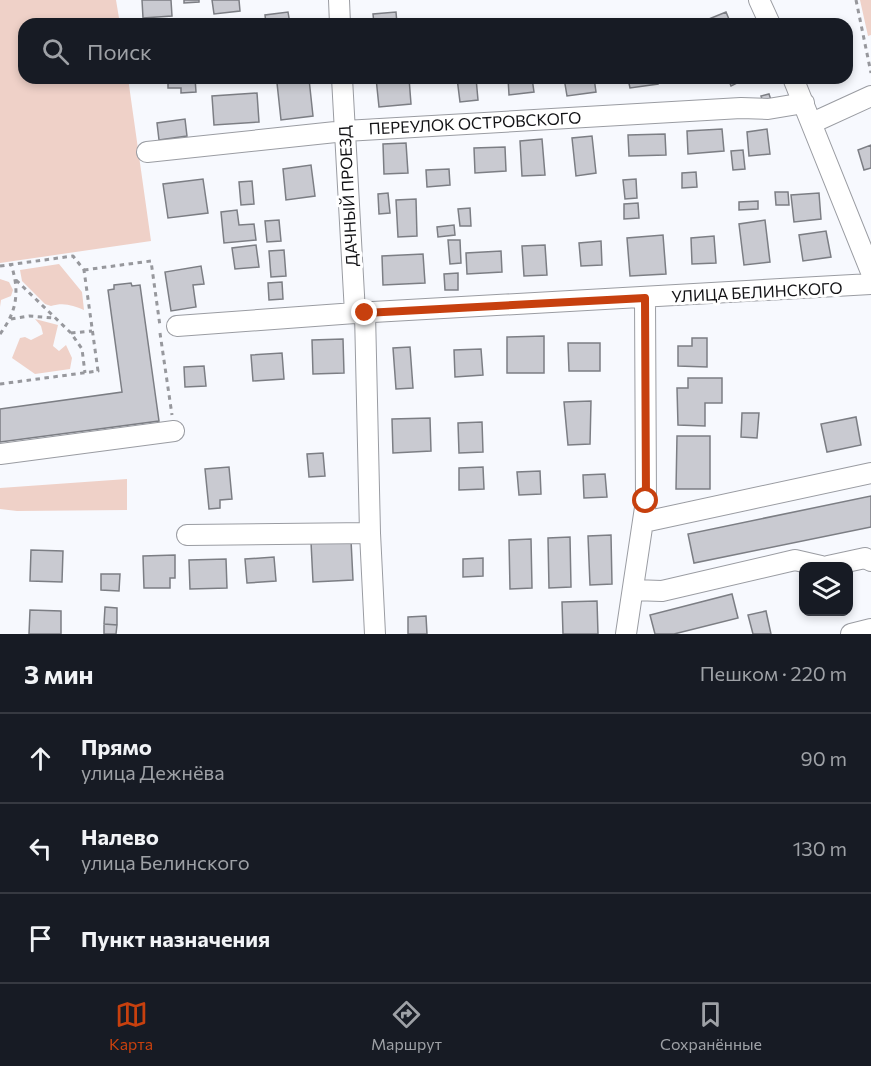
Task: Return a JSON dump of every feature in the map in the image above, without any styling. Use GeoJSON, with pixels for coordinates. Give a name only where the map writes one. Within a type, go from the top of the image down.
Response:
{"type":"FeatureCollection","features":[{"type":"Feature","properties":{"kind":"street"},"geometry":{"type":"LineString","coordinates":[[339,0],[340,18]]}},
{"type":"Feature","properties":{"kind":"street"},"geometry":{"type":"LineString","coordinates":[[759,0],[767,18]]}},
{"type":"Feature","properties":{"kind":"street","name":"ДАЧНЫЙ ПРОЕЗД"},"geometry":{"type":"LineString","coordinates":[[342,84],[360,313],[375,634]]}},
{"type":"Feature","properties":{"kind":"street"},"geometry":{"type":"LineString","coordinates":[[796,84],[871,272]]}},
{"type":"Feature","properties":{"kind":"street"},"geometry":{"type":"LineString","coordinates":[[813,123],[871,96]]}},
{"type":"Feature","properties":{"kind":"street","name":"ПЕРЕУЛОК ОСТРОВСКОГО"},"geometry":{"type":"LineString","coordinates":[[147,152],[345,131],[741,108],[768,109],[804,103]]}},
{"type":"Feature","properties":{"kind":"street","name":"УЛИЦА БЕЛИНСКОГО"},"geometry":{"type":"LineString","coordinates":[[177,326],[360,313],[871,284]]}},
{"type":"Feature","properties":{"kind":"street"},"geometry":{"type":"LineString","coordinates":[[626,634],[646,501],[645,298]]}},
{"type":"Feature","properties":{"kind":"street"},"geometry":{"type":"LineString","coordinates":[[0,454],[174,431]]}},
{"type":"Feature","properties":{"kind":"street"},"geometry":{"type":"LineString","coordinates":[[644,522],[871,474]]}},
{"type":"Feature","properties":{"kind":"street"},"geometry":{"type":"LineString","coordinates":[[187,535],[370,534]]}},
{"type":"Feature","properties":{"kind":"street"},"geometry":{"type":"LineString","coordinates":[[849,562],[865,558],[871,561]]}},
{"type":"Feature","properties":{"kind":"street"},"geometry":{"type":"LineString","coordinates":[[633,590],[662,591],[795,560],[802,562]]}},
{"type":"Feature","properties":{"kind":"street"},"geometry":{"type":"LineString","coordinates":[[851,634],[871,629]]}},
{"type":"Feature","properties":{"kind":"path"},"geometry":{"type":"LineString","coordinates":[[856,0],[871,72]]}},
{"type":"Feature","properties":{"kind":"path"},"geometry":{"type":"LineString","coordinates":[[864,39],[871,38]]}},
{"type":"Feature","properties":{"kind":"path"},"geometry":{"type":"LineString","coordinates":[[0,266],[73,256],[84,270],[98,371],[0,384]]}},
{"type":"Feature","properties":{"kind":"path"},"geometry":{"type":"LineString","coordinates":[[84,270],[151,261],[174,431]]}},
{"type":"Feature","properties":{"kind":"path"},"geometry":{"type":"LineString","coordinates":[[0,334],[11,319],[16,301],[16,280],[11,264]]}},
{"type":"Feature","properties":{"kind":"path"},"geometry":{"type":"LineString","coordinates":[[16,280],[71,333],[82,350],[85,373]]}},
{"type":"Feature","properties":{"kind":"path"},"geometry":{"type":"LineString","coordinates":[[11,319],[28,316],[55,319]]}},
{"type":"Feature","properties":{"kind":"path"},"geometry":{"type":"LineString","coordinates":[[71,333],[92,331]]}},
{"type":"Feature","properties":{"kind":"shaded area"},"geometry":{"type":"Polygon","coordinates":[[[0,0],[116,0],[119,18],[18,18],[18,84],[129,84],[151,241],[0,263],[0,0]]]}},
{"type":"Feature","properties":{"kind":"shaded area"},"geometry":{"type":"Polygon","coordinates":[[[860,0],[871,0],[871,35],[868,36],[860,0]]]}},
{"type":"Feature","properties":{"kind":"shaded area"},"geometry":{"type":"Polygon","coordinates":[[[59,264],[82,292],[84,310],[68,305],[45,304],[22,281],[20,270],[59,264]]]}},
{"type":"Feature","properties":{"kind":"shaded area"},"geometry":{"type":"Polygon","coordinates":[[[0,279],[9,282],[13,290],[11,296],[1,300],[0,307],[0,279]]]}},
{"type":"Feature","properties":{"kind":"shaded area"},"geometry":{"type":"Polygon","coordinates":[[[35,319],[58,325],[53,346],[59,351],[66,345],[72,358],[70,369],[35,374],[12,358],[20,338],[25,337],[31,340],[43,334],[41,326],[35,319]]]}},
{"type":"Feature","properties":{"kind":"shaded area"},"geometry":{"type":"Polygon","coordinates":[[[127,479],[127,510],[17,511],[0,509],[0,488],[127,479]]]}},
{"type":"Feature","properties":{"kind":"building"},"geometry":{"type":"Polygon","coordinates":[[[142,0],[171,0],[172,16],[143,18],[142,0]]]}},
{"type":"Feature","properties":{"kind":"building"},"geometry":{"type":"Polygon","coordinates":[[[184,0],[199,0],[199,2],[184,3],[184,0]]]}},
{"type":"Feature","properties":{"kind":"building"},"geometry":{"type":"Polygon","coordinates":[[[212,0],[239,0],[240,11],[214,14],[212,0]]]}},
{"type":"Feature","properties":{"kind":"building"},"geometry":{"type":"Polygon","coordinates":[[[288,12],[289,18],[265,18],[265,15],[288,12]]]}},
{"type":"Feature","properties":{"kind":"building"},"geometry":{"type":"Polygon","coordinates":[[[396,12],[396,18],[373,18],[373,14],[396,12]]]}},
{"type":"Feature","properties":{"kind":"building"},"geometry":{"type":"Polygon","coordinates":[[[726,12],[728,18],[711,18],[726,12]]]}},
{"type":"Feature","properties":{"kind":"building"},"geometry":{"type":"Polygon","coordinates":[[[168,84],[195,84],[196,92],[181,93],[181,88],[168,88],[168,84]]]}},
{"type":"Feature","properties":{"kind":"building"},"geometry":{"type":"Polygon","coordinates":[[[277,84],[310,84],[313,116],[281,120],[277,84]]]}},
{"type":"Feature","properties":{"kind":"building"},"geometry":{"type":"Polygon","coordinates":[[[377,84],[409,84],[411,104],[379,107],[377,84]]]}},
{"type":"Feature","properties":{"kind":"building"},"geometry":{"type":"Polygon","coordinates":[[[458,84],[477,84],[478,100],[460,102],[458,84]]]}},
{"type":"Feature","properties":{"kind":"building"},"geometry":{"type":"Polygon","coordinates":[[[508,84],[533,84],[534,92],[509,95],[508,84]]]}},
{"type":"Feature","properties":{"kind":"building"},"geometry":{"type":"Polygon","coordinates":[[[565,84],[595,84],[596,92],[567,96],[565,84]]]}},
{"type":"Feature","properties":{"kind":"building"},"geometry":{"type":"Polygon","coordinates":[[[629,84],[658,84],[630,88],[629,84]]]}},
{"type":"Feature","properties":{"kind":"building"},"geometry":{"type":"Polygon","coordinates":[[[257,93],[259,122],[214,125],[212,96],[257,93]]]}},
{"type":"Feature","properties":{"kind":"building"},"geometry":{"type":"Polygon","coordinates":[[[769,94],[772,103],[764,106],[761,96],[769,94]]]}},
{"type":"Feature","properties":{"kind":"building"},"geometry":{"type":"Polygon","coordinates":[[[185,119],[187,136],[159,140],[157,123],[185,119]]]}},
{"type":"Feature","properties":{"kind":"building"},"geometry":{"type":"Polygon","coordinates":[[[722,129],[724,151],[688,154],[687,131],[722,129]]]}},
{"type":"Feature","properties":{"kind":"building"},"geometry":{"type":"Polygon","coordinates":[[[767,129],[770,154],[749,156],[747,132],[767,129]]]}},
{"type":"Feature","properties":{"kind":"building"},"geometry":{"type":"Polygon","coordinates":[[[665,134],[666,155],[629,156],[628,135],[665,134]]]}},
{"type":"Feature","properties":{"kind":"building"},"geometry":{"type":"Polygon","coordinates":[[[592,136],[596,173],[576,176],[572,138],[592,136]]]}},
{"type":"Feature","properties":{"kind":"building"},"geometry":{"type":"Polygon","coordinates":[[[542,139],[545,175],[522,176],[520,141],[542,139]]]}},
{"type":"Feature","properties":{"kind":"building"},"geometry":{"type":"Polygon","coordinates":[[[406,143],[408,173],[384,174],[383,144],[406,143]]]}},
{"type":"Feature","properties":{"kind":"building"},"geometry":{"type":"Polygon","coordinates":[[[871,145],[871,168],[864,170],[858,150],[871,145]]]}},
{"type":"Feature","properties":{"kind":"building"},"geometry":{"type":"Polygon","coordinates":[[[505,147],[506,171],[475,173],[474,148],[505,147]]]}},
{"type":"Feature","properties":{"kind":"building"},"geometry":{"type":"Polygon","coordinates":[[[743,150],[745,169],[733,170],[731,151],[743,150]]]}},
{"type":"Feature","properties":{"kind":"building"},"geometry":{"type":"Polygon","coordinates":[[[311,165],[315,196],[286,200],[283,169],[311,165]]]}},
{"type":"Feature","properties":{"kind":"building"},"geometry":{"type":"Polygon","coordinates":[[[449,169],[450,185],[427,187],[426,170],[449,169]]]}},
{"type":"Feature","properties":{"kind":"building"},"geometry":{"type":"Polygon","coordinates":[[[696,172],[697,187],[682,188],[682,173],[696,172]]]}},
{"type":"Feature","properties":{"kind":"building"},"geometry":{"type":"Polygon","coordinates":[[[203,179],[208,213],[168,218],[163,184],[203,179]]]}},
{"type":"Feature","properties":{"kind":"building"},"geometry":{"type":"Polygon","coordinates":[[[636,179],[637,198],[625,199],[623,180],[636,179]]]}},
{"type":"Feature","properties":{"kind":"building"},"geometry":{"type":"Polygon","coordinates":[[[252,181],[254,204],[241,205],[239,182],[252,181]]]}},
{"type":"Feature","properties":{"kind":"building"},"geometry":{"type":"Polygon","coordinates":[[[775,192],[788,192],[789,205],[776,205],[775,192]]]}},
{"type":"Feature","properties":{"kind":"building"},"geometry":{"type":"Polygon","coordinates":[[[388,193],[390,213],[379,214],[378,194],[388,193]]]}},
{"type":"Feature","properties":{"kind":"building"},"geometry":{"type":"Polygon","coordinates":[[[819,193],[821,219],[794,222],[791,195],[819,193]]]}},
{"type":"Feature","properties":{"kind":"building"},"geometry":{"type":"Polygon","coordinates":[[[416,199],[417,236],[398,237],[396,200],[416,199]]]}},
{"type":"Feature","properties":{"kind":"building"},"geometry":{"type":"Polygon","coordinates":[[[758,201],[758,209],[739,210],[739,202],[758,201]]]}},
{"type":"Feature","properties":{"kind":"building"},"geometry":{"type":"Polygon","coordinates":[[[638,203],[639,218],[624,219],[624,204],[638,203]]]}},
{"type":"Feature","properties":{"kind":"building"},"geometry":{"type":"Polygon","coordinates":[[[470,208],[471,226],[460,226],[458,209],[470,208]]]}},
{"type":"Feature","properties":{"kind":"building"},"geometry":{"type":"Polygon","coordinates":[[[237,210],[239,225],[254,224],[256,240],[224,243],[221,212],[237,210]]]}},
{"type":"Feature","properties":{"kind":"building"},"geometry":{"type":"Polygon","coordinates":[[[279,220],[281,241],[267,242],[265,221],[279,220]]]}},
{"type":"Feature","properties":{"kind":"building"},"geometry":{"type":"Polygon","coordinates":[[[765,220],[770,262],[744,265],[739,224],[765,220]]]}},
{"type":"Feature","properties":{"kind":"building"},"geometry":{"type":"Polygon","coordinates":[[[454,225],[455,235],[438,237],[437,227],[454,225]]]}},
{"type":"Feature","properties":{"kind":"building"},"geometry":{"type":"Polygon","coordinates":[[[826,231],[831,257],[803,261],[799,235],[826,231]]]}},
{"type":"Feature","properties":{"kind":"building"},"geometry":{"type":"Polygon","coordinates":[[[663,235],[666,274],[630,276],[627,238],[663,235]]]}},
{"type":"Feature","properties":{"kind":"building"},"geometry":{"type":"Polygon","coordinates":[[[714,236],[716,263],[692,264],[691,238],[714,236]]]}},
{"type":"Feature","properties":{"kind":"building"},"geometry":{"type":"Polygon","coordinates":[[[448,240],[460,240],[461,263],[450,264],[448,240]]]}},
{"type":"Feature","properties":{"kind":"building"},"geometry":{"type":"Polygon","coordinates":[[[601,241],[602,265],[581,266],[579,243],[601,241]]]}},
{"type":"Feature","properties":{"kind":"building"},"geometry":{"type":"Polygon","coordinates":[[[256,245],[259,267],[235,269],[232,248],[256,245]]]}},
{"type":"Feature","properties":{"kind":"building"},"geometry":{"type":"Polygon","coordinates":[[[545,245],[547,275],[524,276],[522,246],[545,245]]]}},
{"type":"Feature","properties":{"kind":"building"},"geometry":{"type":"Polygon","coordinates":[[[284,250],[286,276],[271,277],[269,251],[284,250]]]}},
{"type":"Feature","properties":{"kind":"building"},"geometry":{"type":"Polygon","coordinates":[[[501,251],[502,272],[467,274],[466,253],[501,251]]]}},
{"type":"Feature","properties":{"kind":"building"},"geometry":{"type":"Polygon","coordinates":[[[423,254],[425,283],[383,285],[382,256],[423,254]]]}},
{"type":"Feature","properties":{"kind":"building"},"geometry":{"type":"Polygon","coordinates":[[[201,266],[204,284],[193,285],[196,307],[171,311],[165,272],[201,266]]]}},
{"type":"Feature","properties":{"kind":"building"},"geometry":{"type":"Polygon","coordinates":[[[458,273],[458,290],[445,290],[444,274],[458,273]]]}},
{"type":"Feature","properties":{"kind":"building"},"geometry":{"type":"Polygon","coordinates":[[[282,282],[283,299],[269,300],[268,283],[282,282]]]}},
{"type":"Feature","properties":{"kind":"building"},"geometry":{"type":"Polygon","coordinates":[[[131,283],[132,286],[140,285],[159,421],[0,442],[0,409],[122,392],[108,290],[114,289],[114,285],[131,283]]]}},
{"type":"Feature","properties":{"kind":"building"},"geometry":{"type":"Polygon","coordinates":[[[544,336],[544,373],[507,373],[507,337],[544,336]]]}},
{"type":"Feature","properties":{"kind":"building"},"geometry":{"type":"Polygon","coordinates":[[[692,338],[707,338],[707,367],[678,366],[678,346],[692,346],[692,338]]]}},
{"type":"Feature","properties":{"kind":"building"},"geometry":{"type":"Polygon","coordinates":[[[343,339],[344,373],[313,374],[312,340],[343,339]]]}},
{"type":"Feature","properties":{"kind":"building"},"geometry":{"type":"Polygon","coordinates":[[[568,343],[600,343],[600,371],[569,371],[568,343]]]}},
{"type":"Feature","properties":{"kind":"building"},"geometry":{"type":"Polygon","coordinates":[[[410,347],[413,388],[396,389],[393,348],[410,347]]]}},
{"type":"Feature","properties":{"kind":"building"},"geometry":{"type":"Polygon","coordinates":[[[481,349],[483,375],[455,377],[454,350],[481,349]]]}},
{"type":"Feature","properties":{"kind":"building"},"geometry":{"type":"Polygon","coordinates":[[[282,353],[284,379],[253,381],[251,355],[282,353]]]}},
{"type":"Feature","properties":{"kind":"building"},"geometry":{"type":"Polygon","coordinates":[[[204,366],[206,386],[185,387],[184,367],[204,366]]]}},
{"type":"Feature","properties":{"kind":"building"},"geometry":{"type":"Polygon","coordinates":[[[688,378],[722,378],[722,403],[705,403],[705,426],[678,425],[677,388],[688,388],[688,378]]]}},
{"type":"Feature","properties":{"kind":"building"},"geometry":{"type":"Polygon","coordinates":[[[591,401],[590,444],[568,445],[564,402],[591,401]]]}},
{"type":"Feature","properties":{"kind":"building"},"geometry":{"type":"Polygon","coordinates":[[[742,413],[759,413],[757,438],[741,437],[742,413]]]}},
{"type":"Feature","properties":{"kind":"building"},"geometry":{"type":"Polygon","coordinates":[[[856,417],[861,445],[827,452],[821,424],[856,417]]]}},
{"type":"Feature","properties":{"kind":"building"},"geometry":{"type":"Polygon","coordinates":[[[430,418],[431,451],[393,453],[392,419],[430,418]]]}},
{"type":"Feature","properties":{"kind":"building"},"geometry":{"type":"Polygon","coordinates":[[[482,422],[483,452],[459,453],[458,423],[482,422]]]}},
{"type":"Feature","properties":{"kind":"building"},"geometry":{"type":"Polygon","coordinates":[[[677,436],[710,436],[710,489],[676,489],[677,436]]]}},
{"type":"Feature","properties":{"kind":"building"},"geometry":{"type":"Polygon","coordinates":[[[323,453],[325,476],[309,477],[307,454],[323,453]]]}},
{"type":"Feature","properties":{"kind":"building"},"geometry":{"type":"Polygon","coordinates":[[[229,467],[232,499],[220,500],[220,508],[209,509],[205,469],[229,467]]]}},
{"type":"Feature","properties":{"kind":"building"},"geometry":{"type":"Polygon","coordinates":[[[483,467],[484,489],[459,490],[459,468],[483,467]]]}},
{"type":"Feature","properties":{"kind":"building"},"geometry":{"type":"Polygon","coordinates":[[[540,471],[541,494],[519,495],[517,472],[540,471]]]}},
{"type":"Feature","properties":{"kind":"building"},"geometry":{"type":"Polygon","coordinates":[[[605,474],[607,497],[584,498],[583,475],[605,474]]]}},
{"type":"Feature","properties":{"kind":"building"},"geometry":{"type":"Polygon","coordinates":[[[871,496],[871,527],[694,563],[688,534],[871,496]]]}},
{"type":"Feature","properties":{"kind":"building"},"geometry":{"type":"Polygon","coordinates":[[[611,535],[612,584],[590,585],[588,536],[611,535]]]}},
{"type":"Feature","properties":{"kind":"building"},"geometry":{"type":"Polygon","coordinates":[[[570,537],[571,587],[549,588],[548,538],[570,537]]]}},
{"type":"Feature","properties":{"kind":"building"},"geometry":{"type":"Polygon","coordinates":[[[531,539],[532,588],[510,589],[509,540],[531,539]]]}},
{"type":"Feature","properties":{"kind":"building"},"geometry":{"type":"Polygon","coordinates":[[[351,540],[353,580],[313,582],[311,542],[351,540]]]}},
{"type":"Feature","properties":{"kind":"building"},"geometry":{"type":"Polygon","coordinates":[[[31,550],[63,551],[62,582],[30,581],[31,550]]]}},
{"type":"Feature","properties":{"kind":"building"},"geometry":{"type":"Polygon","coordinates":[[[175,555],[175,578],[170,578],[170,588],[144,588],[143,556],[175,555]]]}},
{"type":"Feature","properties":{"kind":"building"},"geometry":{"type":"Polygon","coordinates":[[[274,557],[276,581],[247,583],[245,559],[274,557]]]}},
{"type":"Feature","properties":{"kind":"building"},"geometry":{"type":"Polygon","coordinates":[[[483,558],[483,576],[463,577],[463,559],[483,558]]]}},
{"type":"Feature","properties":{"kind":"building"},"geometry":{"type":"Polygon","coordinates":[[[226,559],[227,588],[190,589],[189,560],[226,559]]]}},
{"type":"Feature","properties":{"kind":"building"},"geometry":{"type":"Polygon","coordinates":[[[101,574],[120,574],[119,591],[101,590],[101,574]]]}},
{"type":"Feature","properties":{"kind":"building"},"geometry":{"type":"Polygon","coordinates":[[[732,594],[738,618],[674,634],[655,634],[650,615],[732,594]]]}},
{"type":"Feature","properties":{"kind":"building"},"geometry":{"type":"Polygon","coordinates":[[[597,601],[598,634],[563,634],[562,602],[597,601]]]}},
{"type":"Feature","properties":{"kind":"building"},"geometry":{"type":"Polygon","coordinates":[[[105,607],[117,608],[117,625],[104,624],[105,607]]]}},
{"type":"Feature","properties":{"kind":"building"},"geometry":{"type":"Polygon","coordinates":[[[30,610],[61,611],[61,634],[29,634],[30,610]]]}},
{"type":"Feature","properties":{"kind":"building"},"geometry":{"type":"Polygon","coordinates":[[[766,611],[771,634],[753,634],[748,615],[766,611]]]}},
{"type":"Feature","properties":{"kind":"building"},"geometry":{"type":"Polygon","coordinates":[[[426,616],[427,634],[408,634],[408,617],[426,616]]]}},
{"type":"Feature","properties":{"kind":"building"},"geometry":{"type":"Polygon","coordinates":[[[104,624],[117,625],[116,634],[104,634],[104,624]]]}},
{"type":"Feature","properties":{"kind":"route"},"geometry":{"type":"LineString","coordinates":[[365,313],[645,298],[646,501]]}}]}
